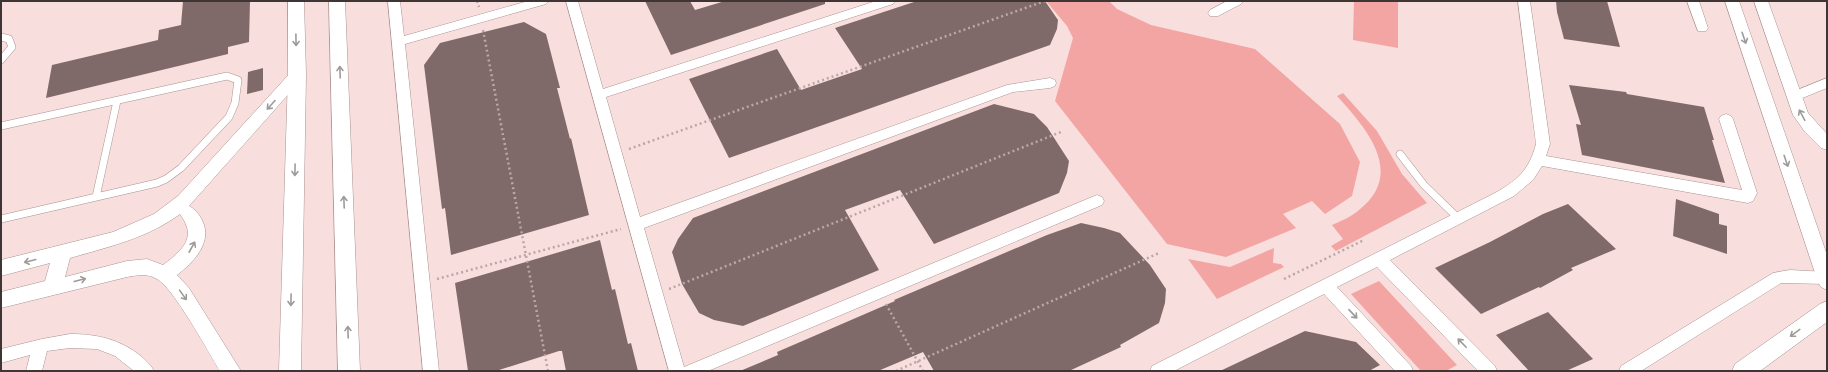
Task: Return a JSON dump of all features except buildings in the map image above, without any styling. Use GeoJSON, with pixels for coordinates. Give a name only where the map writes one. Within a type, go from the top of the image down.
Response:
{"type":"FeatureCollection","features":[{"type":"Feature","properties":{"kind":"main road"},"geometry":{"type":"LineString","coordinates":[[290,371],[297,75],[296,1]]}},
{"type":"Feature","properties":{"kind":"main road"},"geometry":{"type":"LineString","coordinates":[[337,1],[349,371]]}},
{"type":"Feature","properties":{"kind":"main road"},"geometry":{"type":"LineString","coordinates":[[1743,371],[1827,310]]}},
{"type":"Feature","properties":{"kind":"street"},"geometry":{"type":"LineString","coordinates":[[394,1],[421,284],[431,371]]}},
{"type":"Feature","properties":{"kind":"street"},"geometry":{"type":"LineString","coordinates":[[399,42],[542,1]]}},
{"type":"Feature","properties":{"kind":"street"},"geometry":{"type":"LineString","coordinates":[[572,1],[677,371]]}},
{"type":"Feature","properties":{"kind":"street"},"geometry":{"type":"LineString","coordinates":[[598,95],[890,1]]}},
{"type":"Feature","properties":{"kind":"street"},"geometry":{"type":"LineString","coordinates":[[1214,13],[1237,1]]}},
{"type":"Feature","properties":{"kind":"street"},"geometry":{"type":"LineString","coordinates":[[1158,371],[1518,187],[1531,175],[1539,160],[1543,144],[1524,1]]}},
{"type":"Feature","properties":{"kind":"street"},"geometry":{"type":"LineString","coordinates":[[1693,1],[1702,28]]}},
{"type":"Feature","properties":{"kind":"street"},"geometry":{"type":"LineString","coordinates":[[1627,371],[1778,278],[1790,276],[1826,280],[1732,1]]}},
{"type":"Feature","properties":{"kind":"street"},"geometry":{"type":"LineString","coordinates":[[1760,1],[1801,115],[1811,128],[1827,144]]}},
{"type":"Feature","properties":{"kind":"street"},"geometry":{"type":"LineString","coordinates":[[1,268],[108,241],[148,226],[160,219],[184,201],[297,75]]}},
{"type":"Feature","properties":{"kind":"street"},"geometry":{"type":"LineString","coordinates":[[635,225],[1012,88],[1050,83]]}},
{"type":"Feature","properties":{"kind":"street"},"geometry":{"type":"LineString","coordinates":[[1795,96],[1827,83]]}},
{"type":"Feature","properties":{"kind":"street"},"geometry":{"type":"LineString","coordinates":[[1539,160],[1748,197],[1750,193],[1726,119]]}},
{"type":"Feature","properties":{"kind":"street"},"geometry":{"type":"LineString","coordinates":[[108,241],[121,240],[148,233],[162,228],[188,213],[206,188],[213,169]]}},
{"type":"Feature","properties":{"kind":"street"},"geometry":{"type":"LineString","coordinates":[[690,371],[880,293],[1097,201]]}},
{"type":"Feature","properties":{"kind":"street"},"geometry":{"type":"LineString","coordinates":[[165,274],[182,262],[193,248],[198,234],[196,222],[188,213]]}},
{"type":"Feature","properties":{"kind":"street"},"geometry":{"type":"LineString","coordinates":[[53,286],[62,253]]}},
{"type":"Feature","properties":{"kind":"street"},"geometry":{"type":"LineString","coordinates":[[1378,258],[1489,371]]}},
{"type":"Feature","properties":{"kind":"street"},"geometry":{"type":"LineString","coordinates":[[1,300],[127,269],[147,267],[165,274],[182,294],[231,371]]}},
{"type":"Feature","properties":{"kind":"street"},"geometry":{"type":"LineString","coordinates":[[1326,285],[1406,371]]}},
{"type":"Feature","properties":{"kind":"street"},"geometry":{"type":"LineString","coordinates":[[1,356],[60,342],[96,342],[112,346],[124,353],[146,371]]}},
{"type":"Feature","properties":{"kind":"street"},"geometry":{"type":"LineString","coordinates":[[34,371],[41,346]]}},
{"type":"Feature","properties":{"kind":"lane"},"geometry":{"type":"LineString","coordinates":[[1,60],[12,47],[8,38],[2,37]]}},
{"type":"Feature","properties":{"kind":"lane"},"geometry":{"type":"LineString","coordinates":[[1,126],[227,76],[236,78],[239,84],[235,103],[229,117],[174,174],[157,183],[1,219]]}},
{"type":"Feature","properties":{"kind":"lane"},"geometry":{"type":"LineString","coordinates":[[96,197],[117,101]]}},
{"type":"Feature","properties":{"kind":"lane"},"geometry":{"type":"LineString","coordinates":[[1400,154],[1424,185],[1458,218]]}},
{"type":"Feature","properties":{"kind":"path"},"geometry":{"type":"LineString","coordinates":[[615,153],[1045,1]]}},
{"type":"Feature","properties":{"kind":"path"},"geometry":{"type":"LineString","coordinates":[[481,18],[548,371]]}},
{"type":"Feature","properties":{"kind":"path"},"geometry":{"type":"LineString","coordinates":[[655,294],[1061,132]]}},
{"type":"Feature","properties":{"kind":"path"},"geometry":{"type":"LineString","coordinates":[[421,284],[635,225]]}},
{"type":"Feature","properties":{"kind":"path"},"geometry":{"type":"LineString","coordinates":[[1284,279],[1364,240]]}},
{"type":"Feature","properties":{"kind":"path"},"geometry":{"type":"LineString","coordinates":[[896,371],[1159,253]]}},
{"type":"Feature","properties":{"kind":"path"},"geometry":{"type":"LineString","coordinates":[[880,293],[923,371]]}},
{"type":"Feature","properties":{"kind":"shaded area"},"geometry":{"type":"Polygon","coordinates":[[[1046,1],[1109,1],[1117,9],[1151,25],[1255,49],[1340,124],[1360,162],[1352,196],[1325,214],[1312,201],[1283,214],[1296,228],[1226,257],[1167,244],[1055,101],[1073,38],[1067,26],[1046,1]]]}},
{"type":"Feature","properties":{"kind":"shaded area"},"geometry":{"type":"Polygon","coordinates":[[[1354,1],[1398,1],[1398,48],[1353,40],[1354,1]]]}},
{"type":"Feature","properties":{"kind":"shaded area"},"geometry":{"type":"Polygon","coordinates":[[[1343,93],[1377,131],[1402,174],[1427,203],[1336,251],[1331,246],[1343,239],[1332,225],[1346,219],[1359,210],[1373,196],[1379,181],[1380,166],[1376,151],[1369,136],[1337,96],[1343,93]]]}},
{"type":"Feature","properties":{"kind":"shaded area"},"geometry":{"type":"Polygon","coordinates":[[[1274,248],[1273,263],[1281,264],[1284,267],[1217,299],[1188,259],[1230,267],[1274,248]]]}},
{"type":"Feature","properties":{"kind":"shaded area"},"geometry":{"type":"Polygon","coordinates":[[[1379,281],[1457,365],[1446,371],[1421,371],[1351,294],[1379,281]]]}}]}
